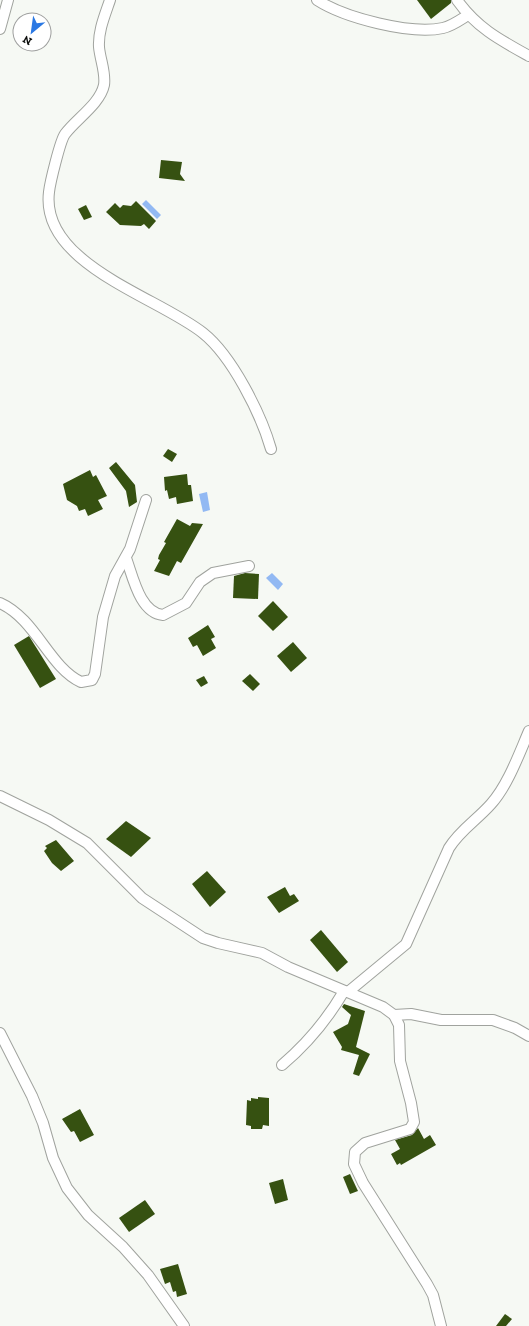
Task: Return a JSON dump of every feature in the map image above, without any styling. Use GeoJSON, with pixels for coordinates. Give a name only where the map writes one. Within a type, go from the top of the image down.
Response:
{"type":"FeatureCollection","features":[{"type":"Feature","properties":{"kind":"street"},"geometry":{"type":"LineString","coordinates":[[0,29],[8,0]]}},
{"type":"Feature","properties":{"kind":"street"},"geometry":{"type":"LineString","coordinates":[[110,0],[99,39],[104,84],[98,100],[80,117],[64,136],[48,192],[48,207],[52,219],[69,247],[96,271],[158,304],[203,333],[215,345],[247,391],[271,449]]}},
{"type":"Feature","properties":{"kind":"street"},"geometry":{"type":"LineString","coordinates":[[318,0],[356,17],[418,29],[444,27],[468,15]]}},
{"type":"Feature","properties":{"kind":"street"},"geometry":{"type":"LineString","coordinates":[[457,0],[468,15],[482,29],[529,56]]}},
{"type":"Feature","properties":{"kind":"street"},"geometry":{"type":"LineString","coordinates":[[0,603],[22,617],[67,673],[74,678],[87,682],[92,680],[95,674],[103,617],[115,576],[126,558],[146,500]]}},
{"type":"Feature","properties":{"kind":"street"},"geometry":{"type":"LineString","coordinates":[[126,558],[143,601],[153,613],[163,615],[186,603],[200,582],[213,573],[249,566]]}},
{"type":"Feature","properties":{"kind":"street"},"geometry":{"type":"LineString","coordinates":[[282,1065],[318,1030],[346,991],[406,944],[449,848],[456,836],[492,803],[511,772],[529,731]]}},
{"type":"Feature","properties":{"kind":"street"},"geometry":{"type":"LineString","coordinates":[[0,796],[49,820],[87,843],[142,898],[203,938],[218,944],[262,953],[288,968],[383,1007],[394,1015],[399,1025],[400,1061],[411,1103],[414,1122],[410,1129],[364,1143],[358,1147],[355,1152],[354,1164],[363,1183],[433,1295],[441,1326]]}},
{"type":"Feature","properties":{"kind":"street"},"geometry":{"type":"LineString","coordinates":[[394,1015],[411,1014],[441,1020],[493,1020],[516,1028],[529,1036]]}},
{"type":"Feature","properties":{"kind":"street"},"geometry":{"type":"LineString","coordinates":[[0,1033],[32,1096],[43,1123],[53,1158],[67,1188],[88,1215],[123,1247],[148,1275],[184,1326]]}},
{"type":"Feature","properties":{"kind":"water"},"geometry":{"type":"Polygon","coordinates":[[[146,200],[161,215],[157,219],[142,204],[146,200]]]}},
{"type":"Feature","properties":{"kind":"water"},"geometry":{"type":"Polygon","coordinates":[[[207,492],[210,510],[203,512],[199,494],[207,492]]]}},
{"type":"Feature","properties":{"kind":"water"},"geometry":{"type":"Polygon","coordinates":[[[272,573],[283,584],[278,590],[266,578],[272,573]]]}},
{"type":"Feature","properties":{"kind":"building"},"geometry":{"type":"Polygon","coordinates":[[[417,0],[451,0],[451,3],[431,19],[417,0]]]}},
{"type":"Feature","properties":{"kind":"building"},"geometry":{"type":"Polygon","coordinates":[[[161,160],[182,162],[180,174],[185,181],[159,178],[161,160]]]}},
{"type":"Feature","properties":{"kind":"building"},"geometry":{"type":"Polygon","coordinates":[[[136,201],[156,221],[149,229],[144,224],[141,226],[120,225],[106,212],[115,203],[120,208],[123,205],[131,206],[136,201]]]}},
{"type":"Feature","properties":{"kind":"building"},"geometry":{"type":"Polygon","coordinates":[[[86,205],[92,217],[84,220],[78,209],[86,205]]]}},
{"type":"Feature","properties":{"kind":"building"},"geometry":{"type":"Polygon","coordinates":[[[168,449],[177,454],[172,462],[163,456],[168,449]]]}},
{"type":"Feature","properties":{"kind":"building"},"geometry":{"type":"Polygon","coordinates":[[[116,462],[135,485],[137,502],[129,507],[126,491],[109,468],[116,462]]]}},
{"type":"Feature","properties":{"kind":"building"},"geometry":{"type":"Polygon","coordinates":[[[90,470],[93,477],[96,475],[107,496],[98,500],[103,509],[88,516],[85,509],[79,511],[77,506],[67,500],[63,484],[90,470]]]}},
{"type":"Feature","properties":{"kind":"building"},"geometry":{"type":"Polygon","coordinates":[[[187,474],[188,485],[191,485],[193,501],[177,504],[176,497],[169,499],[167,490],[165,491],[164,477],[187,474]]]}},
{"type":"Feature","properties":{"kind":"building"},"geometry":{"type":"Polygon","coordinates":[[[177,519],[190,526],[192,523],[203,524],[181,563],[177,561],[169,576],[154,571],[160,560],[158,559],[159,555],[166,543],[164,542],[177,519]]]}},
{"type":"Feature","properties":{"kind":"building"},"geometry":{"type":"Polygon","coordinates":[[[245,573],[259,574],[258,599],[233,598],[234,576],[245,573]]]}},
{"type":"Feature","properties":{"kind":"building"},"geometry":{"type":"Polygon","coordinates":[[[273,601],[288,617],[273,631],[258,616],[273,601]]]}},
{"type":"Feature","properties":{"kind":"building"},"geometry":{"type":"Polygon","coordinates":[[[208,625],[215,637],[211,639],[216,648],[203,656],[197,645],[193,647],[188,638],[208,625]]]}},
{"type":"Feature","properties":{"kind":"building"},"geometry":{"type":"Polygon","coordinates":[[[29,636],[56,679],[40,688],[14,645],[29,636]]]}},
{"type":"Feature","properties":{"kind":"building"},"geometry":{"type":"Polygon","coordinates":[[[293,642],[307,658],[291,672],[277,656],[293,642]]]}},
{"type":"Feature","properties":{"kind":"building"},"geometry":{"type":"Polygon","coordinates":[[[250,674],[260,684],[253,691],[242,681],[250,674]]]}},
{"type":"Feature","properties":{"kind":"building"},"geometry":{"type":"Polygon","coordinates":[[[204,676],[208,683],[201,687],[196,680],[204,676]]]}},
{"type":"Feature","properties":{"kind":"building"},"geometry":{"type":"Polygon","coordinates":[[[126,821],[151,838],[131,857],[106,839],[126,821]]]}},
{"type":"Feature","properties":{"kind":"building"},"geometry":{"type":"Polygon","coordinates":[[[56,840],[74,861],[61,871],[52,863],[44,851],[47,848],[45,846],[56,840]]]}},
{"type":"Feature","properties":{"kind":"building"},"geometry":{"type":"Polygon","coordinates":[[[207,871],[226,892],[210,907],[192,884],[207,871]]]}},
{"type":"Feature","properties":{"kind":"building"},"geometry":{"type":"Polygon","coordinates":[[[285,887],[290,896],[294,894],[299,901],[279,913],[267,897],[285,887]]]}},
{"type":"Feature","properties":{"kind":"building"},"geometry":{"type":"Polygon","coordinates":[[[321,930],[348,962],[337,972],[310,940],[321,930]]]}},
{"type":"Feature","properties":{"kind":"building"},"geometry":{"type":"Polygon","coordinates":[[[344,1004],[365,1011],[356,1047],[370,1054],[359,1076],[353,1074],[359,1055],[341,1050],[342,1047],[333,1032],[348,1024],[351,1015],[342,1007],[344,1004]]]}},
{"type":"Feature","properties":{"kind":"building"},"geometry":{"type":"Polygon","coordinates":[[[258,1097],[269,1098],[269,1126],[263,1125],[262,1129],[251,1129],[251,1126],[246,1125],[247,1100],[251,1101],[251,1098],[258,1099],[258,1097]]]}},
{"type":"Feature","properties":{"kind":"building"},"geometry":{"type":"Polygon","coordinates":[[[80,1109],[94,1135],[80,1142],[74,1131],[71,1132],[62,1119],[80,1109]]]}},
{"type":"Feature","properties":{"kind":"building"},"geometry":{"type":"Polygon","coordinates":[[[418,1128],[424,1139],[430,1135],[436,1145],[401,1165],[400,1163],[397,1165],[391,1154],[400,1149],[395,1140],[412,1135],[418,1128]]]}},
{"type":"Feature","properties":{"kind":"building"},"geometry":{"type":"Polygon","coordinates":[[[350,1174],[358,1191],[350,1194],[343,1177],[350,1174]]]}},
{"type":"Feature","properties":{"kind":"building"},"geometry":{"type":"Polygon","coordinates":[[[283,1179],[288,1200],[275,1204],[269,1183],[283,1179]]]}},
{"type":"Feature","properties":{"kind":"building"},"geometry":{"type":"Polygon","coordinates":[[[145,1200],[155,1214],[129,1232],[119,1218],[145,1200]]]}},
{"type":"Feature","properties":{"kind":"building"},"geometry":{"type":"Polygon","coordinates":[[[178,1264],[187,1294],[177,1297],[176,1291],[173,1292],[170,1282],[165,1284],[160,1269],[178,1264]]]}},
{"type":"Feature","properties":{"kind":"building"},"geometry":{"type":"Polygon","coordinates":[[[505,1314],[512,1319],[506,1326],[496,1326],[505,1314]]]}}]}
